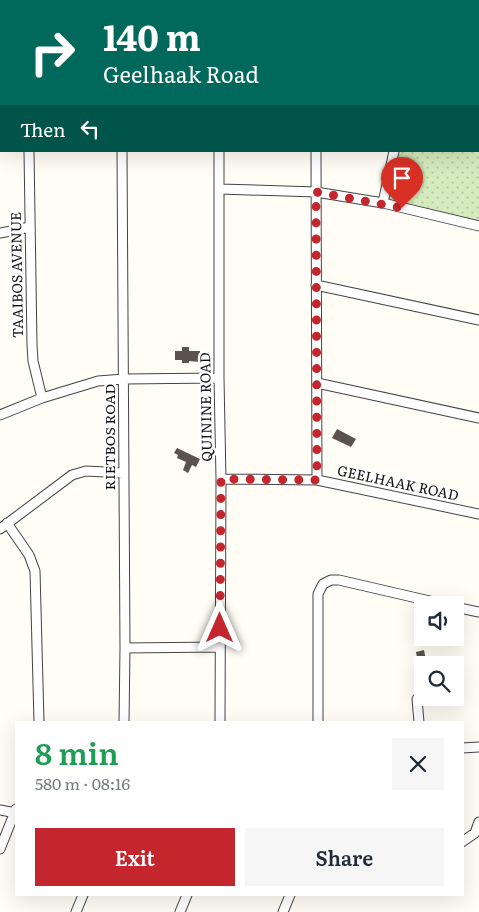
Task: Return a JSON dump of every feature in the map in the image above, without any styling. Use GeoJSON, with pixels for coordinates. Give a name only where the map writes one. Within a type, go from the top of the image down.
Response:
{"type":"FeatureCollection","features":[{"type":"Feature","properties":{"kind":"street","name":"TAAIBOS AVENUE"},"geometry":{"type":"LineString","coordinates":[[29,152],[32,345],[33,361],[42,398]]}},
{"type":"Feature","properties":{"kind":"street","name":"RIETBOS ROAD"},"geometry":{"type":"LineString","coordinates":[[122,152],[124,721]]}},
{"type":"Feature","properties":{"kind":"street","name":"QUININE ROAD"},"geometry":{"type":"LineString","coordinates":[[219,152],[220,721]]}},
{"type":"Feature","properties":{"kind":"street"},"geometry":{"type":"LineString","coordinates":[[316,152],[317,480]]}},
{"type":"Feature","properties":{"kind":"street"},"geometry":{"type":"LineString","coordinates":[[383,204],[394,152]]}},
{"type":"Feature","properties":{"kind":"street"},"geometry":{"type":"LineString","coordinates":[[220,189],[316,192],[383,204],[479,226]]}},
{"type":"Feature","properties":{"kind":"street"},"geometry":{"type":"LineString","coordinates":[[0,233],[30,227]]}},
{"type":"Feature","properties":{"kind":"street"},"geometry":{"type":"LineString","coordinates":[[316,285],[479,320]]}},
{"type":"Feature","properties":{"kind":"street"},"geometry":{"type":"LineString","coordinates":[[0,415],[42,398],[98,381],[219,378]]}},
{"type":"Feature","properties":{"kind":"street"},"geometry":{"type":"LineString","coordinates":[[317,383],[479,418]]}},
{"type":"Feature","properties":{"kind":"street"},"geometry":{"type":"LineString","coordinates":[[39,721],[35,571],[29,555],[4,526],[72,475],[86,471],[124,473]]}},
{"type":"Feature","properties":{"kind":"street","name":"GEELHAAK ROAD"},"geometry":{"type":"LineString","coordinates":[[221,479],[317,480],[479,514]]}},
{"type":"Feature","properties":{"kind":"street"},"geometry":{"type":"LineString","coordinates":[[318,721],[318,594],[323,584],[331,580],[339,580],[414,597]]}},
{"type":"Feature","properties":{"kind":"street"},"geometry":{"type":"LineString","coordinates":[[464,609],[479,612]]}},
{"type":"Feature","properties":{"kind":"street"},"geometry":{"type":"LineString","coordinates":[[125,648],[220,647]]}},
{"type":"Feature","properties":{"kind":"street"},"geometry":{"type":"LineString","coordinates":[[417,706],[419,721]]}},
{"type":"Feature","properties":{"kind":"street"},"geometry":{"type":"LineString","coordinates":[[464,748],[479,747]]}},
{"type":"Feature","properties":{"kind":"street"},"geometry":{"type":"LineString","coordinates":[[0,810],[15,811]]}},
{"type":"Feature","properties":{"kind":"street"},"geometry":{"type":"LineString","coordinates":[[0,849],[15,813]]}},
{"type":"Feature","properties":{"kind":"street"},"geometry":{"type":"LineString","coordinates":[[464,841],[475,833],[479,822]]}},
{"type":"Feature","properties":{"kind":"street"},"geometry":{"type":"LineString","coordinates":[[76,912],[83,896]]}},
{"type":"Feature","properties":{"kind":"street"},"geometry":{"type":"LineString","coordinates":[[180,912],[187,896]]}},
{"type":"Feature","properties":{"kind":"street"},"geometry":{"type":"LineString","coordinates":[[283,912],[290,896]]}},
{"type":"Feature","properties":{"kind":"green space"},"geometry":{"type":"Polygon","coordinates":[[[399,152],[479,152],[479,222],[389,200],[388,197],[399,152]]]}},
{"type":"Feature","properties":{"kind":"building"},"geometry":{"type":"Polygon","coordinates":[[[182,347],[189,347],[189,351],[204,353],[204,359],[201,359],[201,362],[189,361],[189,363],[175,360],[175,351],[182,351],[182,347]]]}},
{"type":"Feature","properties":{"kind":"building"},"geometry":{"type":"Polygon","coordinates":[[[337,429],[356,439],[351,447],[332,438],[337,429]]]}},
{"type":"Feature","properties":{"kind":"building"},"geometry":{"type":"Polygon","coordinates":[[[177,448],[200,459],[196,467],[192,465],[188,473],[183,470],[186,462],[177,458],[178,455],[174,453],[177,448]]]}},
{"type":"Feature","properties":{"kind":"building"},"geometry":{"type":"Polygon","coordinates":[[[424,650],[425,656],[417,656],[416,652],[424,650]]]}},
{"type":"Feature","properties":{"kind":"route"},"geometry":{"type":"LineString","coordinates":[[220,628],[221,479],[317,480],[316,192],[402,208]]}}]}
